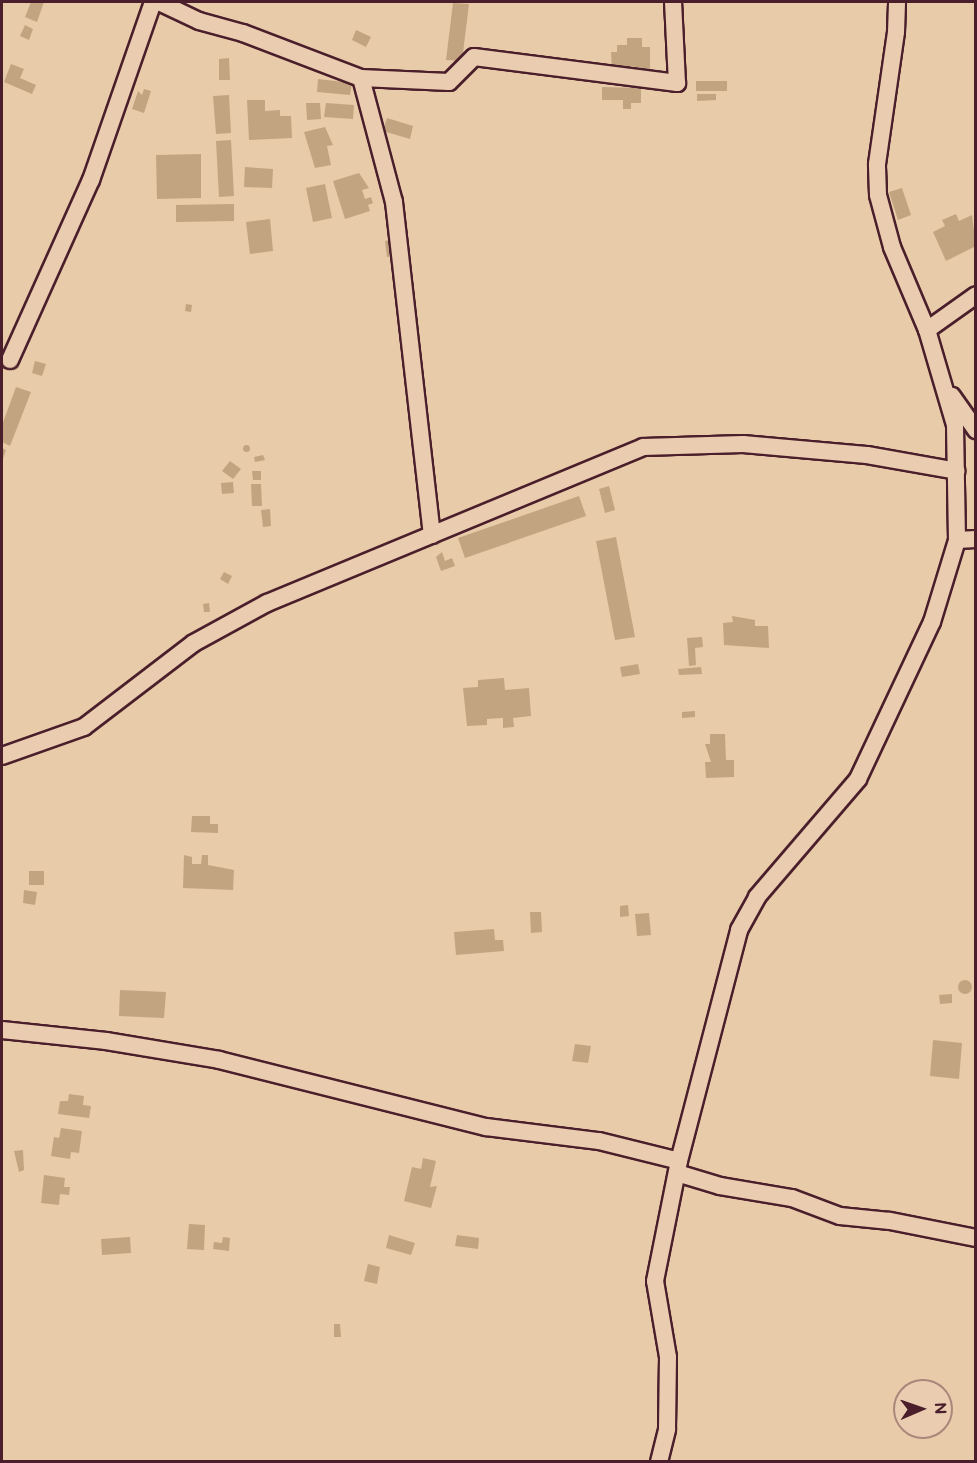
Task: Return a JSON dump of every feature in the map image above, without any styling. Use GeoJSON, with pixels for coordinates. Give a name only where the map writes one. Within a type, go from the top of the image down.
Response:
{"type":"FeatureCollection","features":[{"type":"Feature","properties":{"kind":"street"},"geometry":{"type":"LineString","coordinates":[[10,360],[91,180],[153,2]]}},
{"type":"Feature","properties":{"kind":"street"},"geometry":{"type":"LineString","coordinates":[[159,2],[199,21],[243,33],[361,78],[449,82],[474,57],[676,83],[673,2]]}},
{"type":"Feature","properties":{"kind":"street"},"geometry":{"type":"LineString","coordinates":[[662,1458],[667,1430],[668,1357],[655,1281],[678,1167],[739,930],[757,897],[858,779],[932,622],[957,540],[955,424],[927,330],[892,247],[878,195],[877,164],[896,32],[897,2]]}},
{"type":"Feature","properties":{"kind":"street"},"geometry":{"type":"LineString","coordinates":[[361,78],[394,202],[432,535]]}},
{"type":"Feature","properties":{"kind":"street"},"geometry":{"type":"LineString","coordinates":[[927,330],[975,295]]}},
{"type":"Feature","properties":{"kind":"street"},"geometry":{"type":"LineString","coordinates":[[946,388],[975,430]]}},
{"type":"Feature","properties":{"kind":"street"},"geometry":{"type":"LineString","coordinates":[[2,756],[55,740],[103,716],[220,626],[643,447],[666,444],[743,444],[867,455],[957,471]]}},
{"type":"Feature","properties":{"kind":"street"},"geometry":{"type":"LineString","coordinates":[[957,540],[975,539]]}},
{"type":"Feature","properties":{"kind":"street"},"geometry":{"type":"LineString","coordinates":[[2,1030],[106,1041],[219,1060],[486,1127],[599,1141],[678,1167],[720,1186],[792,1198],[840,1216],[890,1221],[975,1238]]}},
{"type":"Feature","properties":{"kind":"building"},"geometry":{"type":"Polygon","coordinates":[[[31,2],[44,2],[37,22],[25,17],[31,2]]]}},
{"type":"Feature","properties":{"kind":"building"},"geometry":{"type":"Polygon","coordinates":[[[453,3],[469,4],[462,61],[446,60],[453,3]]]}},
{"type":"Feature","properties":{"kind":"building"},"geometry":{"type":"Polygon","coordinates":[[[25,25],[33,29],[29,40],[20,36],[25,25]]]}},
{"type":"Feature","properties":{"kind":"building"},"geometry":{"type":"Polygon","coordinates":[[[356,30],[371,37],[366,47],[352,40],[356,30]]]}},
{"type":"Feature","properties":{"kind":"building"},"geometry":{"type":"Polygon","coordinates":[[[627,38],[642,38],[642,47],[650,47],[650,70],[631,66],[631,76],[612,71],[611,52],[617,52],[617,45],[627,45],[627,38]]]}},
{"type":"Feature","properties":{"kind":"building"},"geometry":{"type":"Polygon","coordinates":[[[229,58],[230,80],[219,80],[219,59],[229,58]]]}},
{"type":"Feature","properties":{"kind":"building"},"geometry":{"type":"Polygon","coordinates":[[[11,64],[24,69],[20,78],[36,85],[32,94],[4,82],[11,64]]]}},
{"type":"Feature","properties":{"kind":"building"},"geometry":{"type":"Polygon","coordinates":[[[318,79],[352,83],[350,95],[317,92],[318,79]]]}},
{"type":"Feature","properties":{"kind":"building"},"geometry":{"type":"Polygon","coordinates":[[[696,81],[727,81],[727,91],[696,91],[696,81]]]}},
{"type":"Feature","properties":{"kind":"building"},"geometry":{"type":"Polygon","coordinates":[[[602,87],[641,88],[641,103],[631,103],[631,109],[623,109],[623,100],[602,100],[602,87]]]}},
{"type":"Feature","properties":{"kind":"building"},"geometry":{"type":"Polygon","coordinates":[[[144,89],[151,91],[144,113],[132,109],[138,91],[142,95],[144,89]]]}},
{"type":"Feature","properties":{"kind":"building"},"geometry":{"type":"Polygon","coordinates":[[[697,94],[716,94],[716,100],[697,101],[697,94]]]}},
{"type":"Feature","properties":{"kind":"building"},"geometry":{"type":"Polygon","coordinates":[[[229,95],[231,133],[216,134],[213,96],[229,95]]]}},
{"type":"Feature","properties":{"kind":"building"},"geometry":{"type":"Polygon","coordinates":[[[247,100],[265,100],[265,111],[280,110],[280,116],[291,116],[292,138],[249,140],[247,100]]]}},
{"type":"Feature","properties":{"kind":"building"},"geometry":{"type":"Polygon","coordinates":[[[306,103],[320,103],[321,119],[307,120],[306,103]]]}},
{"type":"Feature","properties":{"kind":"building"},"geometry":{"type":"Polygon","coordinates":[[[326,103],[354,105],[353,119],[324,117],[326,103]]]}},
{"type":"Feature","properties":{"kind":"building"},"geometry":{"type":"Polygon","coordinates":[[[387,118],[413,126],[410,139],[383,131],[387,118]]]}},
{"type":"Feature","properties":{"kind":"building"},"geometry":{"type":"Polygon","coordinates":[[[325,127],[333,145],[327,146],[331,165],[315,168],[304,132],[325,127]]]}},
{"type":"Feature","properties":{"kind":"building"},"geometry":{"type":"Polygon","coordinates":[[[231,140],[234,196],[219,197],[216,141],[231,140]]]}},
{"type":"Feature","properties":{"kind":"building"},"geometry":{"type":"Polygon","coordinates":[[[201,154],[201,198],[157,199],[156,155],[201,154]]]}},
{"type":"Feature","properties":{"kind":"building"},"geometry":{"type":"Polygon","coordinates":[[[245,167],[273,169],[272,188],[244,187],[245,167]]]}},
{"type":"Feature","properties":{"kind":"building"},"geometry":{"type":"Polygon","coordinates":[[[359,173],[369,188],[362,190],[365,199],[371,197],[373,203],[368,205],[370,211],[345,219],[333,181],[359,173]]]}},
{"type":"Feature","properties":{"kind":"building"},"geometry":{"type":"Polygon","coordinates":[[[325,184],[332,218],[313,222],[306,188],[325,184]]]}},
{"type":"Feature","properties":{"kind":"building"},"geometry":{"type":"Polygon","coordinates":[[[902,188],[911,215],[898,220],[889,192],[902,188]]]}},
{"type":"Feature","properties":{"kind":"building"},"geometry":{"type":"Polygon","coordinates":[[[234,204],[234,221],[176,222],[176,205],[234,204]]]}},
{"type":"Feature","properties":{"kind":"building"},"geometry":{"type":"Polygon","coordinates":[[[956,214],[959,221],[972,215],[976,246],[946,261],[933,232],[945,226],[942,220],[956,214]]]}},
{"type":"Feature","properties":{"kind":"building"},"geometry":{"type":"Polygon","coordinates":[[[270,219],[273,251],[250,254],[246,222],[270,219]]]}},
{"type":"Feature","properties":{"kind":"building"},"geometry":{"type":"Polygon","coordinates":[[[394,239],[396,256],[387,257],[385,241],[394,239]]]}},
{"type":"Feature","properties":{"kind":"building"},"geometry":{"type":"Polygon","coordinates":[[[186,304],[192,305],[191,312],[185,311],[186,304]]]}},
{"type":"Feature","properties":{"kind":"building"},"geometry":{"type":"Polygon","coordinates":[[[35,361],[46,364],[42,376],[32,373],[35,361]]]}},
{"type":"Feature","properties":{"kind":"building"},"geometry":{"type":"Polygon","coordinates":[[[16,387],[31,392],[10,446],[2,442],[2,425],[16,387]]]}},
{"type":"Feature","properties":{"kind":"building"},"geometry":{"type":"Polygon","coordinates":[[[246,444],[250,448],[246,452],[242,448],[246,444]]]}},
{"type":"Feature","properties":{"kind":"building"},"geometry":{"type":"Polygon","coordinates":[[[2,448],[6,450],[2,462],[2,448]]]}},
{"type":"Feature","properties":{"kind":"building"},"geometry":{"type":"Polygon","coordinates":[[[263,455],[265,460],[255,462],[254,457],[263,455]]]}},
{"type":"Feature","properties":{"kind":"building"},"geometry":{"type":"Polygon","coordinates":[[[230,461],[241,469],[233,479],[222,471],[230,461]]]}},
{"type":"Feature","properties":{"kind":"building"},"geometry":{"type":"Polygon","coordinates":[[[252,471],[261,471],[261,480],[253,480],[252,471]]]}},
{"type":"Feature","properties":{"kind":"building"},"geometry":{"type":"Polygon","coordinates":[[[233,482],[234,493],[222,494],[221,483],[233,482]]]}},
{"type":"Feature","properties":{"kind":"building"},"geometry":{"type":"Polygon","coordinates":[[[251,484],[261,484],[262,506],[252,506],[251,484]]]}},
{"type":"Feature","properties":{"kind":"building"},"geometry":{"type":"Polygon","coordinates":[[[609,486],[615,510],[605,513],[599,489],[609,486]]]}},
{"type":"Feature","properties":{"kind":"building"},"geometry":{"type":"Polygon","coordinates":[[[579,496],[586,516],[465,558],[458,538],[579,496]]]}},
{"type":"Feature","properties":{"kind":"building"},"geometry":{"type":"Polygon","coordinates":[[[270,509],[271,526],[263,527],[261,510],[270,509]]]}},
{"type":"Feature","properties":{"kind":"building"},"geometry":{"type":"Polygon","coordinates":[[[616,537],[635,637],[615,640],[596,541],[616,537]]]}},
{"type":"Feature","properties":{"kind":"building"},"geometry":{"type":"Polygon","coordinates":[[[442,552],[445,561],[452,558],[455,566],[441,571],[436,557],[442,552]]]}},
{"type":"Feature","properties":{"kind":"building"},"geometry":{"type":"Polygon","coordinates":[[[224,572],[232,576],[228,584],[220,579],[224,572]]]}},
{"type":"Feature","properties":{"kind":"building"},"geometry":{"type":"Polygon","coordinates":[[[209,603],[210,612],[204,612],[203,604],[209,603]]]}},
{"type":"Feature","properties":{"kind":"building"},"geometry":{"type":"Polygon","coordinates":[[[732,616],[755,620],[755,626],[768,626],[769,648],[724,645],[723,623],[733,622],[732,616]]]}},
{"type":"Feature","properties":{"kind":"building"},"geometry":{"type":"Polygon","coordinates":[[[702,637],[703,647],[695,648],[696,665],[689,666],[687,638],[702,637]]]}},
{"type":"Feature","properties":{"kind":"building"},"geometry":{"type":"Polygon","coordinates":[[[638,664],[640,674],[622,677],[620,667],[638,664]]]}},
{"type":"Feature","properties":{"kind":"building"},"geometry":{"type":"Polygon","coordinates":[[[701,667],[702,674],[679,675],[678,669],[701,667]]]}},
{"type":"Feature","properties":{"kind":"building"},"geometry":{"type":"Polygon","coordinates":[[[504,678],[505,690],[529,688],[531,716],[513,718],[514,727],[503,728],[503,718],[487,719],[487,725],[467,726],[463,688],[478,687],[478,680],[504,678]]]}},
{"type":"Feature","properties":{"kind":"building"},"geometry":{"type":"Polygon","coordinates":[[[695,711],[695,717],[682,718],[682,712],[695,711]]]}},
{"type":"Feature","properties":{"kind":"building"},"geometry":{"type":"Polygon","coordinates":[[[710,734],[725,734],[726,760],[734,760],[734,777],[706,778],[705,762],[711,762],[705,744],[710,744],[710,734]]]}},
{"type":"Feature","properties":{"kind":"building"},"geometry":{"type":"Polygon","coordinates":[[[192,816],[210,816],[210,824],[218,824],[218,833],[191,832],[192,816]]]}},
{"type":"Feature","properties":{"kind":"building"},"geometry":{"type":"Polygon","coordinates":[[[184,855],[192,857],[192,864],[201,864],[202,855],[208,855],[208,865],[234,870],[233,890],[183,888],[184,855]]]}},
{"type":"Feature","properties":{"kind":"building"},"geometry":{"type":"Polygon","coordinates":[[[29,871],[44,871],[44,885],[29,885],[29,871]]]}},
{"type":"Feature","properties":{"kind":"building"},"geometry":{"type":"Polygon","coordinates":[[[24,890],[37,892],[35,905],[23,903],[24,890]]]}},
{"type":"Feature","properties":{"kind":"building"},"geometry":{"type":"Polygon","coordinates":[[[628,905],[629,916],[620,917],[620,906],[628,905]]]}},
{"type":"Feature","properties":{"kind":"building"},"geometry":{"type":"Polygon","coordinates":[[[530,912],[541,912],[542,932],[531,933],[530,912]]]}},
{"type":"Feature","properties":{"kind":"building"},"geometry":{"type":"Polygon","coordinates":[[[649,913],[651,935],[637,936],[635,914],[649,913]]]}},
{"type":"Feature","properties":{"kind":"building"},"geometry":{"type":"Polygon","coordinates":[[[494,929],[495,940],[503,940],[504,951],[456,955],[454,932],[494,929]]]}},
{"type":"Feature","properties":{"kind":"building"},"geometry":{"type":"Polygon","coordinates":[[[965,980],[970,982],[972,987],[970,992],[965,994],[960,992],[958,987],[960,982],[965,980]]]}},
{"type":"Feature","properties":{"kind":"building"},"geometry":{"type":"Polygon","coordinates":[[[120,990],[166,992],[164,1018],[119,1016],[120,990]]]}},
{"type":"Feature","properties":{"kind":"building"},"geometry":{"type":"Polygon","coordinates":[[[952,994],[952,1003],[940,1004],[939,995],[952,994]]]}},
{"type":"Feature","properties":{"kind":"building"},"geometry":{"type":"Polygon","coordinates":[[[933,1040],[962,1043],[959,1079],[930,1076],[933,1040]]]}},
{"type":"Feature","properties":{"kind":"building"},"geometry":{"type":"Polygon","coordinates":[[[575,1044],[591,1046],[588,1063],[572,1061],[575,1044]]]}},
{"type":"Feature","properties":{"kind":"building"},"geometry":{"type":"Polygon","coordinates":[[[69,1094],[84,1096],[83,1105],[91,1106],[89,1118],[58,1114],[60,1101],[68,1101],[69,1094]]]}},
{"type":"Feature","properties":{"kind":"building"},"geometry":{"type":"Polygon","coordinates":[[[61,1128],[82,1131],[79,1153],[71,1152],[70,1159],[51,1156],[54,1137],[59,1138],[61,1128]]]}},
{"type":"Feature","properties":{"kind":"building"},"geometry":{"type":"Polygon","coordinates":[[[23,1150],[24,1170],[19,1172],[14,1151],[23,1150]]]}},
{"type":"Feature","properties":{"kind":"building"},"geometry":{"type":"Polygon","coordinates":[[[423,1158],[436,1161],[430,1187],[437,1186],[431,1208],[404,1201],[412,1167],[421,1169],[423,1158]]]}},
{"type":"Feature","properties":{"kind":"building"},"geometry":{"type":"Polygon","coordinates":[[[44,1175],[65,1178],[64,1187],[70,1187],[69,1195],[60,1194],[59,1205],[41,1203],[44,1175]]]}},
{"type":"Feature","properties":{"kind":"building"},"geometry":{"type":"Polygon","coordinates":[[[189,1224],[205,1225],[204,1250],[187,1249],[189,1224]]]}},
{"type":"Feature","properties":{"kind":"building"},"geometry":{"type":"Polygon","coordinates":[[[389,1235],[415,1243],[411,1255],[386,1248],[389,1235]]]}},
{"type":"Feature","properties":{"kind":"building"},"geometry":{"type":"Polygon","coordinates":[[[457,1235],[479,1238],[478,1249],[455,1246],[457,1235]]]}},
{"type":"Feature","properties":{"kind":"building"},"geometry":{"type":"Polygon","coordinates":[[[130,1237],[131,1253],[102,1255],[101,1239],[130,1237]]]}},
{"type":"Feature","properties":{"kind":"building"},"geometry":{"type":"Polygon","coordinates":[[[223,1237],[230,1238],[229,1251],[213,1249],[214,1242],[222,1243],[223,1237]]]}},
{"type":"Feature","properties":{"kind":"building"},"geometry":{"type":"Polygon","coordinates":[[[368,1264],[380,1267],[377,1284],[364,1281],[368,1264]]]}},
{"type":"Feature","properties":{"kind":"building"},"geometry":{"type":"Polygon","coordinates":[[[334,1324],[340,1324],[341,1337],[334,1337],[334,1324]]]}}]}
